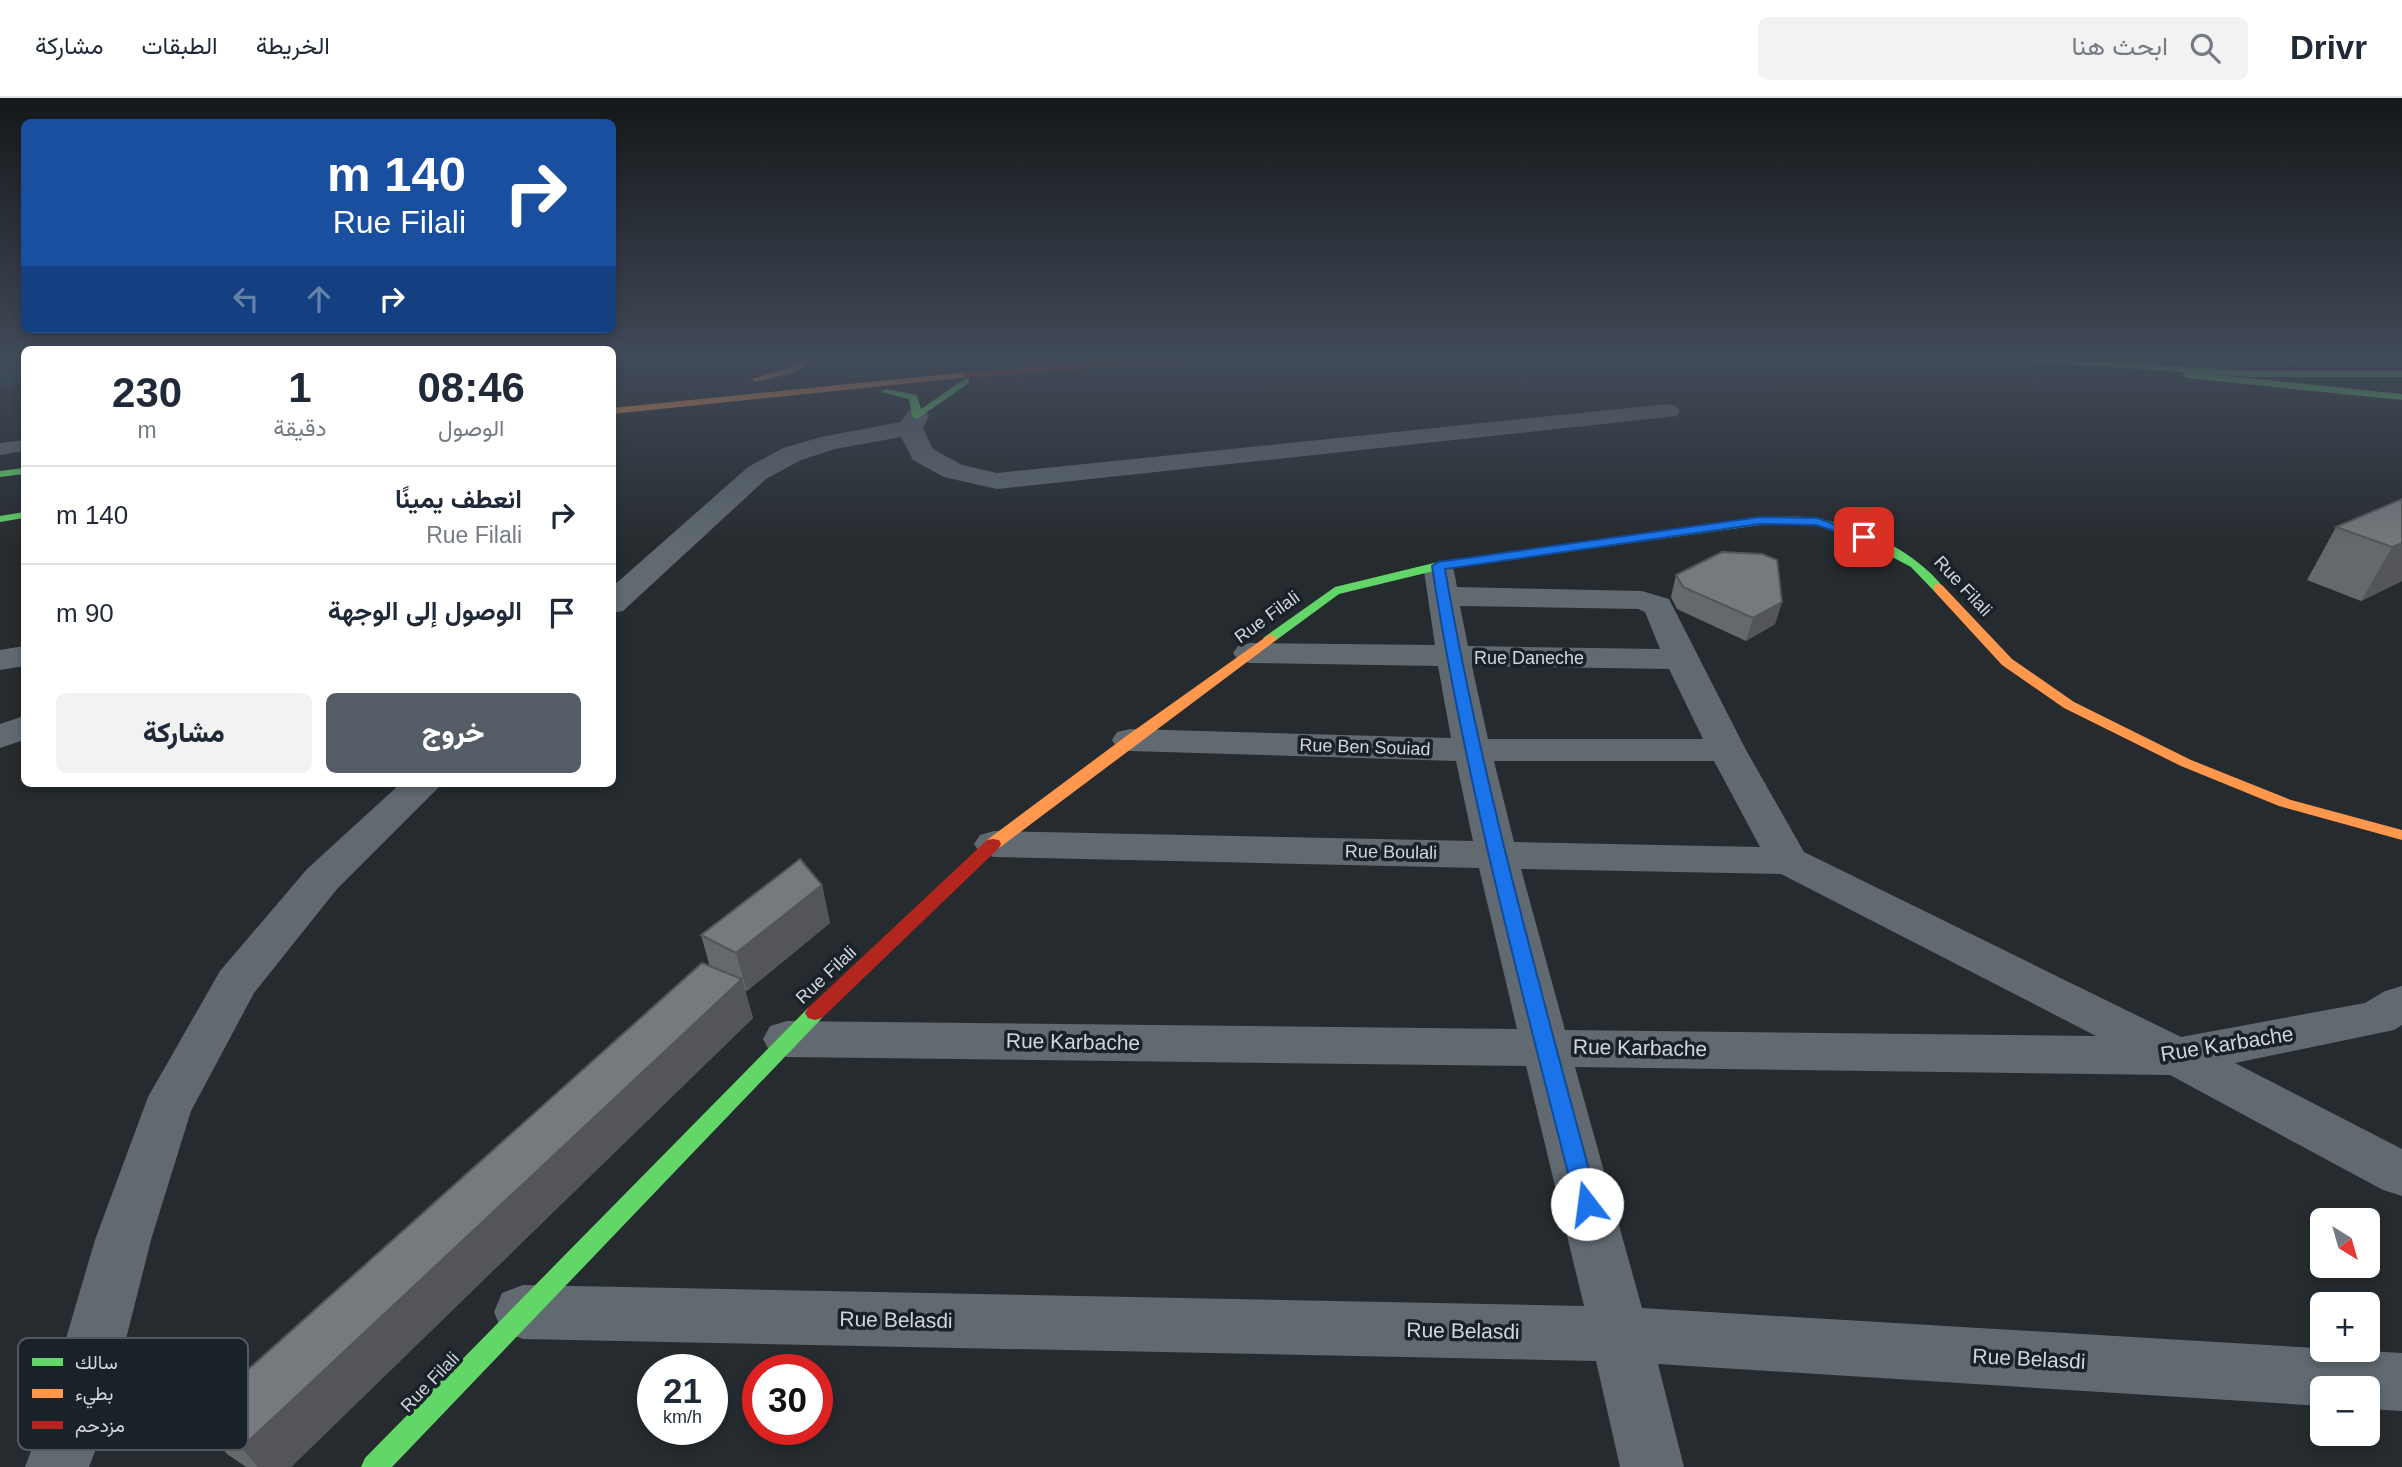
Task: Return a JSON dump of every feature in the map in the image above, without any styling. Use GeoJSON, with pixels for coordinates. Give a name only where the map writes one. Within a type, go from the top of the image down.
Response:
{"type":"FeatureCollection","features":[{"type":"Feature","properties":{"kind":"main road"},"geometry":{"type":"LineString","coordinates":[[625,426],[663,421]]}},
{"type":"Feature","properties":{"kind":"main road"},"geometry":{"type":"LineString","coordinates":[[0,474],[21,471]]}},
{"type":"Feature","properties":{"kind":"main road"},"geometry":{"type":"LineString","coordinates":[[0,488],[21,484]]}},
{"type":"Feature","properties":{"kind":"main road"},"geometry":{"type":"LineString","coordinates":[[0,519],[21,516]]}},
{"type":"Feature","properties":{"kind":"main road","name":"Rue Filali"},"geometry":{"type":"LineString","coordinates":[[374,1467],[787,1039],[994,844],[1130,740],[1335,591],[1440,581],[1760,521],[1817,522],[1864,537],[1915,564],[2007,662],[2068,705],[2186,763],[2285,803],[2402,835]]}},
{"type":"Feature","properties":{"kind":"street"},"geometry":{"type":"LineString","coordinates":[[616,600],[757,473],[792,454],[913,422],[922,454],[953,471],[996,481],[1573,421]]}},
{"type":"Feature","properties":{"kind":"street"},"geometry":{"type":"LineString","coordinates":[[1653,1467],[1622,1334],[1496,854],[1472,750],[1440,581],[1642,600],[1658,606],[1681,659],[1727,750],[1788,861],[2177,1056],[2402,1174]]}},
{"type":"Feature","properties":{"kind":"street","name":"Rue Daneche"},"geometry":{"type":"LineString","coordinates":[[1251,653],[1681,659]]}},
{"type":"Feature","properties":{"kind":"street"},"geometry":{"type":"LineString","coordinates":[[0,660],[21,656]]}},
{"type":"Feature","properties":{"kind":"street"},"geometry":{"type":"LineString","coordinates":[[0,737],[21,728]]}},
{"type":"Feature","properties":{"kind":"street","name":"Rue Ben Souiad"},"geometry":{"type":"LineString","coordinates":[[1130,740],[1472,750],[1727,750]]}},
{"type":"Feature","properties":{"kind":"street"},"geometry":{"type":"LineString","coordinates":[[96,1338],[123,1240],[166,1111],[236,983],[322,879],[421,787]]}},
{"type":"Feature","properties":{"kind":"street","name":"Rue Boulali"},"geometry":{"type":"LineString","coordinates":[[994,844],[1788,861]]}},
{"type":"Feature","properties":{"kind":"street","name":"Rue Karbache"},"geometry":{"type":"LineString","coordinates":[[787,1039],[2177,1056],[2377,1018],[2402,1003]]}},
{"type":"Feature","properties":{"kind":"street","name":"Rue Belasdi"},"geometry":{"type":"LineString","coordinates":[[523,1312],[1622,1334],[2402,1382]]}},
{"type":"Feature","properties":{"kind":"street"},"geometry":{"type":"LineString","coordinates":[[57,1467],[63,1450]]}},
{"type":"Feature","properties":{"kind":"lane"},"geometry":{"type":"LineString","coordinates":[[0,449],[21,446]]}},
{"type":"Feature","properties":{"kind":"building"},"geometry":{"type":"Polygon","coordinates":[[[2402,499],[2402,543],[2392,547],[2336,527],[2402,499]]]}},
{"type":"Feature","properties":{"kind":"building"},"geometry":{"type":"Polygon","coordinates":[[[1722,552],[1762,554],[1777,560],[1782,602],[1753,618],[1683,587],[1676,575],[1722,552]]]}},
{"type":"Feature","properties":{"kind":"building"},"geometry":{"type":"Polygon","coordinates":[[[800,859],[822,885],[736,953],[701,935],[800,859]]]}},
{"type":"Feature","properties":{"kind":"building"},"geometry":{"type":"Polygon","coordinates":[[[702,963],[742,979],[248,1441],[248,1370],[702,963]]]}},
{"type":"Feature","properties":{"kind":"traffic: fast"},"geometry":{"type":"LineString","coordinates":[[0,474],[21,471]]}},
{"type":"Feature","properties":{"kind":"traffic: fast"},"geometry":{"type":"LineString","coordinates":[[0,519],[21,516]]}},
{"type":"Feature","properties":{"kind":"traffic: fast"},"geometry":{"type":"LineString","coordinates":[[1270,638],[1335,591],[1438,566],[1760,521],[1817,522],[1864,537],[1915,564],[1938,588]]}},
{"type":"Feature","properties":{"kind":"traffic: fast"},"geometry":{"type":"LineString","coordinates":[[374,1467],[815,1013]]}},
{"type":"Feature","properties":{"kind":"traffic: slow"},"geometry":{"type":"LineString","coordinates":[[1938,588],[2007,662],[2069,705],[2186,763],[2285,803],[2402,835]]}},
{"type":"Feature","properties":{"kind":"traffic: slow"},"geometry":{"type":"LineString","coordinates":[[993,844],[1270,638]]}},
{"type":"Feature","properties":{"kind":"traffic: jam"},"geometry":{"type":"LineString","coordinates":[[815,1013],[993,844]]}},
{"type":"Feature","properties":{"kind":"route"},"geometry":{"type":"LineString","coordinates":[[1587,1204],[1496,854],[1453,657],[1438,566],[1760,521],[1817,522],[1864,537]]}}]}
